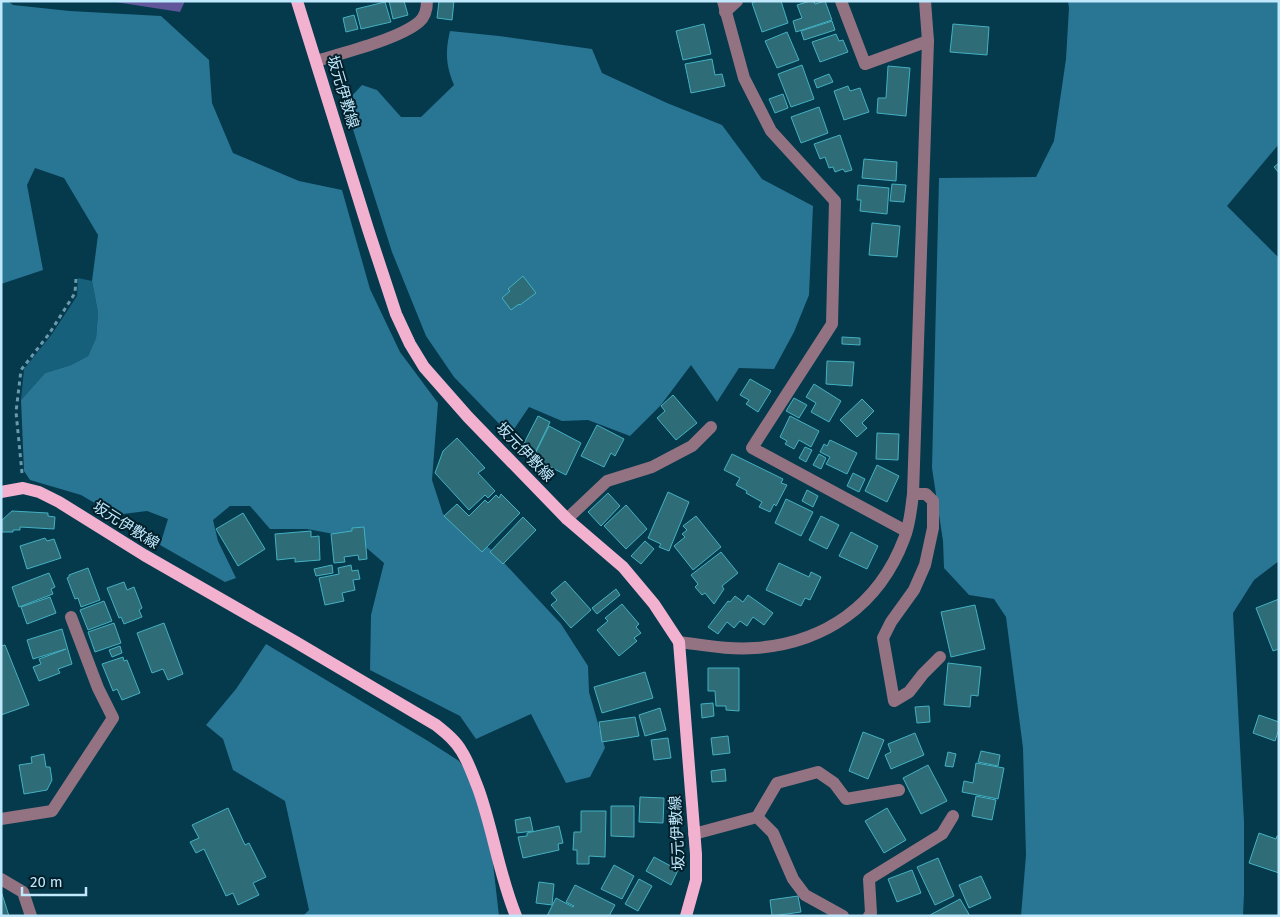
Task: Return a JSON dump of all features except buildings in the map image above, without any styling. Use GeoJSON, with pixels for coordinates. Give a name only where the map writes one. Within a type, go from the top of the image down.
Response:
{"type":"FeatureCollection","features":[{"type":"Feature","properties":{"kind":"main road","name":"坂元伊敷線"},"geometry":{"type":"LineString","coordinates":[[297,1],[396,314],[410,344],[424,366],[468,417],[567,519],[623,568],[654,604],[679,642],[696,880],[686,916]]}},
{"type":"Feature","properties":{"kind":"main road","name":"坂元伊敷線"},"geometry":{"type":"LineString","coordinates":[[1,492],[23,488],[39,492],[59,502],[144,556],[294,641],[450,736],[471,768],[485,808],[504,881],[516,916]]}},
{"type":"Feature","properties":{"kind":"street"},"geometry":{"type":"LineString","coordinates":[[316,61],[392,37],[408,29],[420,22],[427,11],[427,1]]}},
{"type":"Feature","properties":{"kind":"street"},"geometry":{"type":"LineString","coordinates":[[737,1],[724,6],[744,78],[771,131],[835,201],[832,324],[752,448],[906,531]]}},
{"type":"Feature","properties":{"kind":"street"},"geometry":{"type":"LineString","coordinates":[[841,1],[865,64],[928,41]]}},
{"type":"Feature","properties":{"kind":"street"},"geometry":{"type":"LineString","coordinates":[[679,642],[732,649],[756,648],[796,641],[827,630],[849,616],[873,591],[895,559],[906,531],[913,494],[928,41],[925,1]]}},
{"type":"Feature","properties":{"kind":"street"},"geometry":{"type":"LineString","coordinates":[[567,519],[607,481],[652,468],[692,446],[711,427]]}},
{"type":"Feature","properties":{"kind":"street"},"geometry":{"type":"LineString","coordinates":[[913,494],[926,494],[933,501],[933,528],[925,565],[914,590],[891,622],[883,638],[894,701],[909,692],[940,657]]}},
{"type":"Feature","properties":{"kind":"street"},"geometry":{"type":"LineString","coordinates":[[1,819],[52,811],[113,718],[98,688],[71,617]]}},
{"type":"Feature","properties":{"kind":"street"},"geometry":{"type":"LineString","coordinates":[[694,834],[757,817],[777,782],[818,772],[834,783],[846,799],[899,790]]}},
{"type":"Feature","properties":{"kind":"street"},"geometry":{"type":"LineString","coordinates":[[870,916],[869,879],[942,834],[953,816]]}},
{"type":"Feature","properties":{"kind":"street"},"geometry":{"type":"LineString","coordinates":[[757,817],[773,833],[792,879],[805,895],[843,916]]}},
{"type":"Feature","properties":{"kind":"street"},"geometry":{"type":"LineString","coordinates":[[1,879],[22,892],[31,916]]}},
{"type":"Feature","properties":{"kind":"path"},"geometry":{"type":"LineString","coordinates":[[23,488],[16,412],[21,370],[49,334],[75,293],[76,278]]}},
{"type":"Feature","properties":{"kind":"shaded area"},"geometry":{"type":"Polygon","coordinates":[[[1,1],[8,1],[13,5],[70,11],[161,16],[209,60],[212,103],[233,153],[299,181],[342,190],[370,289],[400,352],[438,403],[432,480],[443,514],[493,551],[561,624],[588,666],[589,692],[605,748],[590,777],[566,783],[531,714],[476,739],[460,716],[370,670],[371,615],[384,563],[355,538],[307,529],[270,529],[250,506],[230,506],[213,520],[218,541],[236,578],[225,582],[160,545],[168,519],[147,511],[115,515],[81,495],[30,480],[24,471],[21,400],[45,373],[71,365],[88,356],[96,338],[98,313],[92,281],[98,235],[64,178],[35,168],[27,185],[43,270],[1,284],[1,1]]]}},
{"type":"Feature","properties":{"kind":"shaded area"},"geometry":{"type":"Polygon","coordinates":[[[109,1],[185,1],[180,12],[109,1]]]}},
{"type":"Feature","properties":{"kind":"shaded area"},"geometry":{"type":"Polygon","coordinates":[[[1068,1],[1279,1],[1279,144],[1227,206],[1279,258],[1279,561],[1254,580],[1233,613],[1244,822],[1243,916],[1021,916],[1026,855],[1023,748],[1006,617],[994,599],[969,595],[944,568],[943,541],[932,468],[939,178],[1036,177],[1054,141],[1066,59],[1068,1]]]}},
{"type":"Feature","properties":{"kind":"shaded area"},"geometry":{"type":"Polygon","coordinates":[[[450,31],[592,49],[602,73],[667,103],[722,125],[762,179],[813,206],[809,295],[794,332],[774,369],[739,368],[717,402],[691,365],[661,405],[630,436],[588,420],[562,421],[529,407],[510,435],[454,377],[426,336],[392,252],[350,120],[349,99],[362,85],[377,90],[401,117],[421,117],[454,85],[447,59],[450,31]]]}},
{"type":"Feature","properties":{"kind":"shaded area"},"geometry":{"type":"Polygon","coordinates":[[[78,278],[92,281],[98,313],[96,338],[88,356],[71,365],[45,373],[21,400],[24,369],[52,334],[77,296],[78,278]]]}},
{"type":"Feature","properties":{"kind":"shaded area"},"geometry":{"type":"Polygon","coordinates":[[[266,644],[459,761],[481,791],[491,846],[499,916],[303,916],[309,910],[285,801],[233,770],[223,739],[206,725],[236,689],[266,644]]]}}]}
